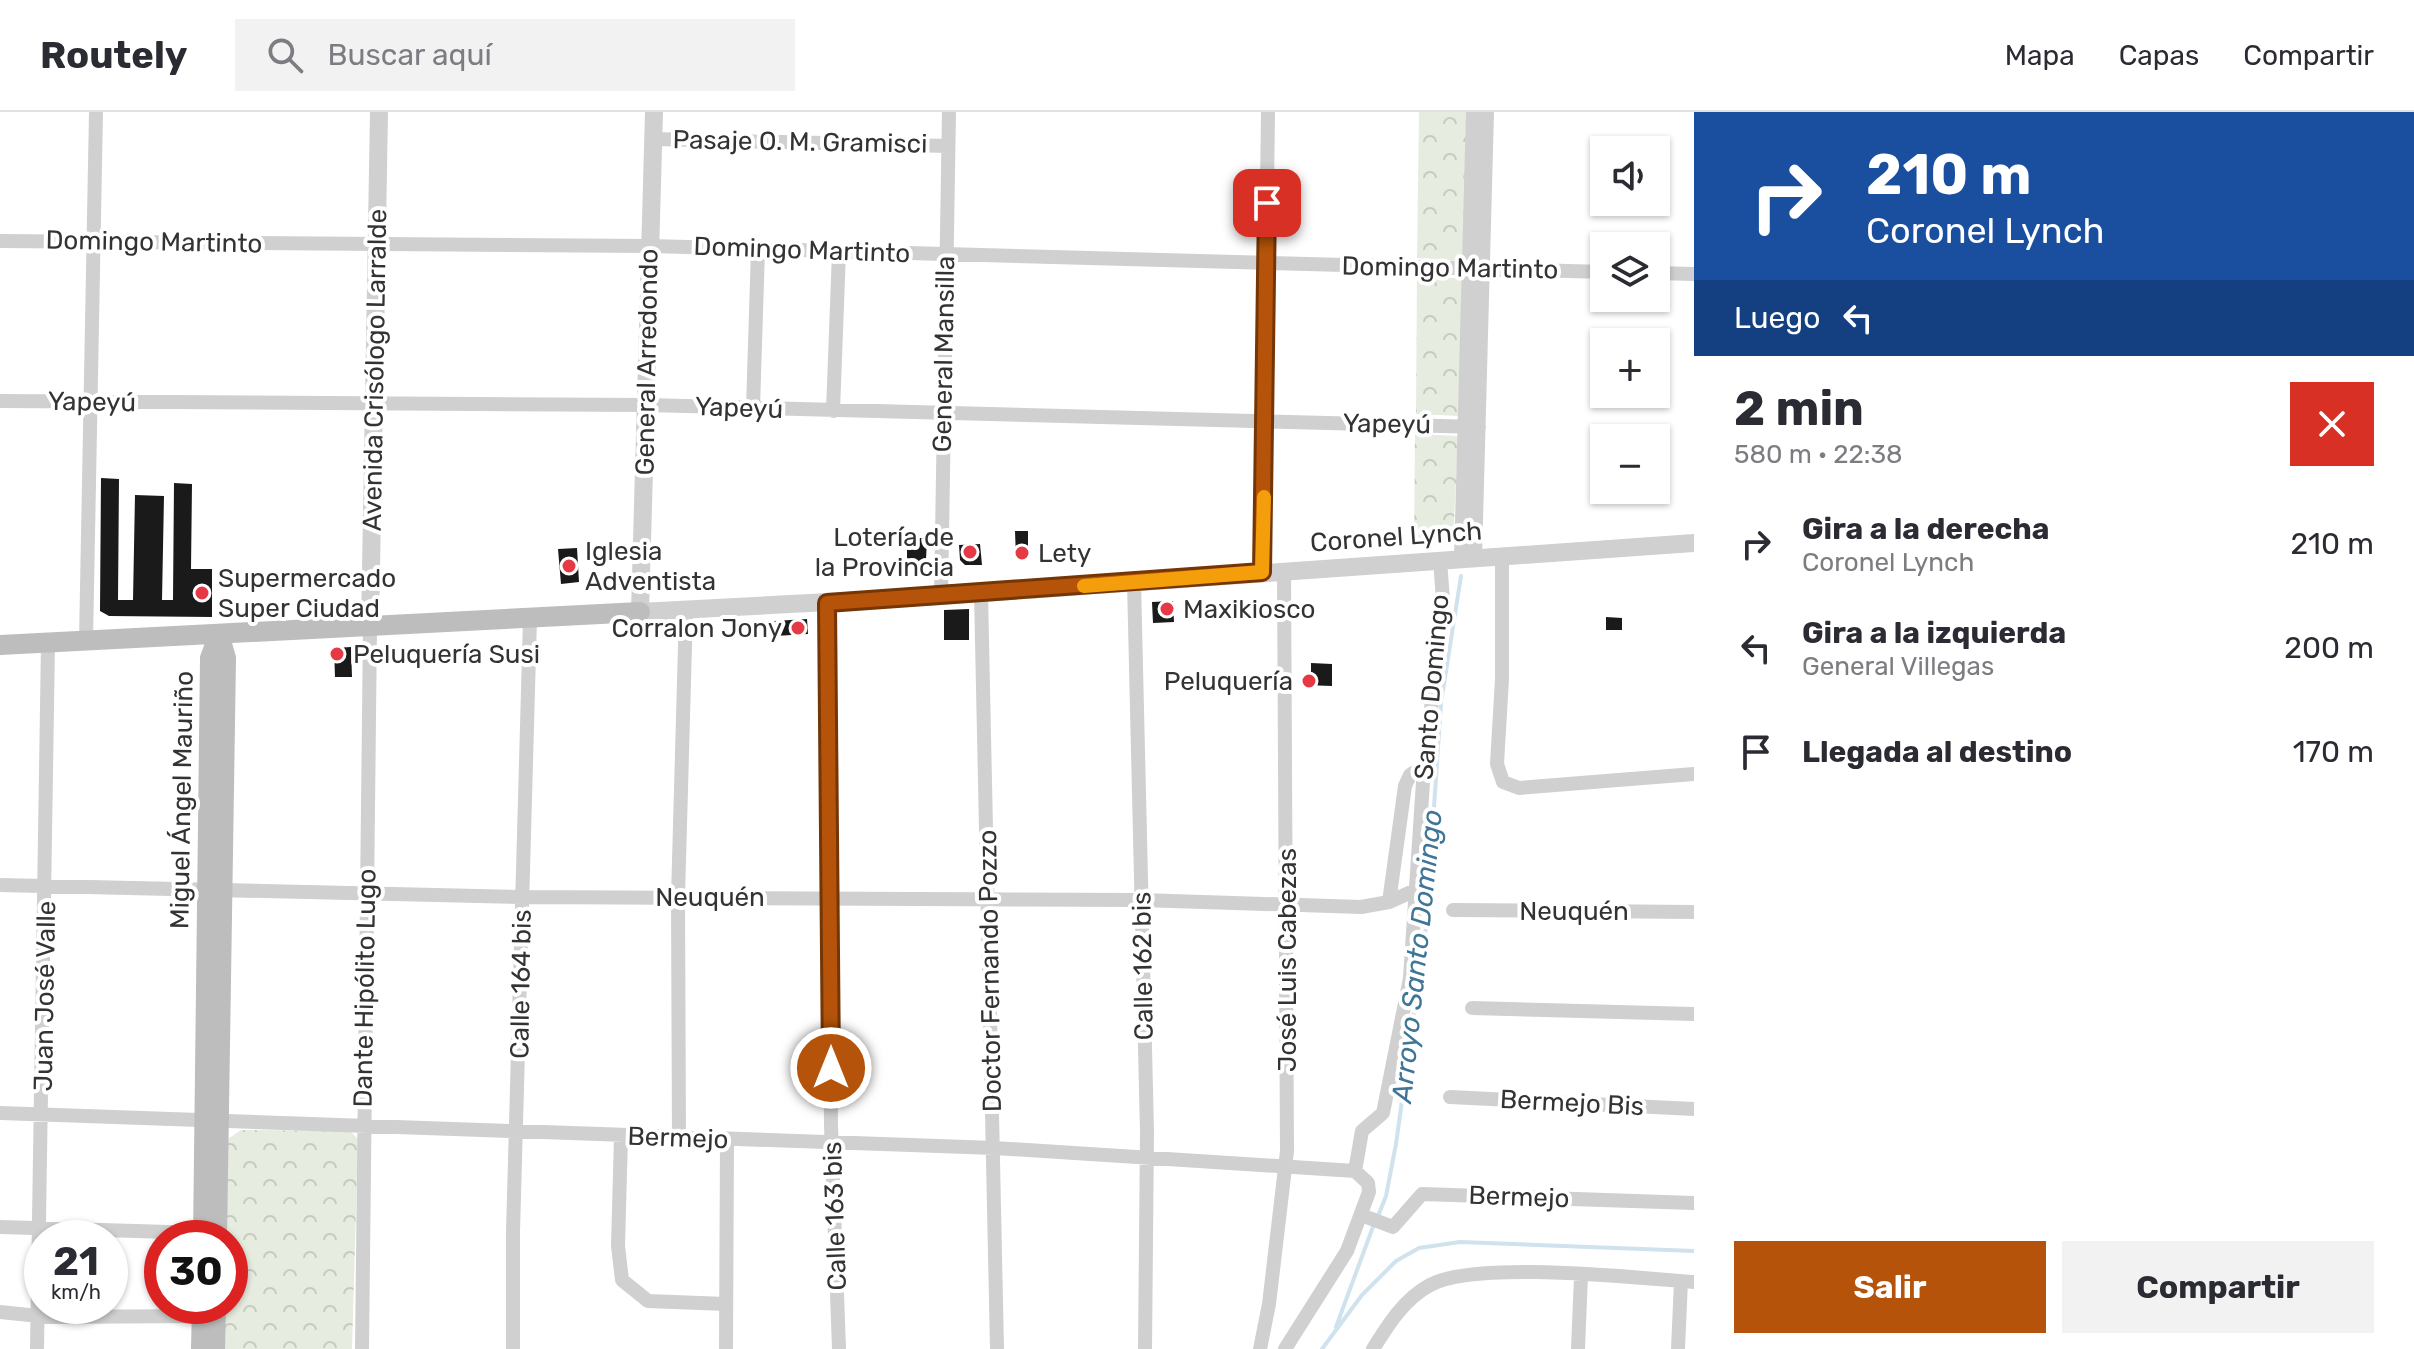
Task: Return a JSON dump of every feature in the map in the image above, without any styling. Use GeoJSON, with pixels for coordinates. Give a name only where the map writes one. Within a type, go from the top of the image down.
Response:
{"type":"FeatureCollection","features":[{"type":"Feature","properties":{"kind":"main road","name":"Coronel Lynch"},"geometry":{"type":"LineString","coordinates":[[0,645],[640,612]]}},
{"type":"Feature","properties":{"kind":"main road","name":"Miguel Ángel Mauriño"},"geometry":{"type":"LineString","coordinates":[[209,1220],[215,890],[210,658],[219,634]]}},
{"type":"Feature","properties":{"kind":"main road"},"geometry":{"type":"LineString","coordinates":[[201,1349],[204,1324]]}},
{"type":"Feature","properties":{"kind":"main road"},"geometry":{"type":"LineString","coordinates":[[209,1324],[215,1349]]}},
{"type":"Feature","properties":{"kind":"street"},"geometry":{"type":"LineString","coordinates":[[86,641],[96,112]]}},
{"type":"Feature","properties":{"kind":"street","name":"Avenida Crisólogo Larralde"},"geometry":{"type":"LineString","coordinates":[[370,627],[379,112]]}},
{"type":"Feature","properties":{"kind":"street","name":"General Arredondo"},"geometry":{"type":"LineString","coordinates":[[640,612],[654,112]]}},
{"type":"Feature","properties":{"kind":"street","name":"General Mansilla"},"geometry":{"type":"LineString","coordinates":[[941,596],[949,112]]}},
{"type":"Feature","properties":{"kind":"street"},"geometry":{"type":"LineString","coordinates":[[1262,572],[1268,112]]}},
{"type":"Feature","properties":{"kind":"street"},"geometry":{"type":"LineString","coordinates":[[1468,558],[1479,427],[1473,112]]}},
{"type":"Feature","properties":{"kind":"street"},"geometry":{"type":"LineString","coordinates":[[1468,558],[1463,426],[1487,112]]}},
{"type":"Feature","properties":{"kind":"street","name":"Pasaje O. M. Gramisci"},"geometry":{"type":"LineString","coordinates":[[653,139],[948,146]]}},
{"type":"Feature","properties":{"kind":"street","name":"Domingo Martinto"},"geometry":{"type":"LineString","coordinates":[[0,241],[650,246],[1590,272]]}},
{"type":"Feature","properties":{"kind":"street"},"geometry":{"type":"LineString","coordinates":[[753,408],[758,249]]}},
{"type":"Feature","properties":{"kind":"street"},"geometry":{"type":"LineString","coordinates":[[833,411],[839,252]]}},
{"type":"Feature","properties":{"kind":"street"},"geometry":{"type":"LineString","coordinates":[[1670,273],[1694,274]]}},
{"type":"Feature","properties":{"kind":"street","name":"Yapeyú"},"geometry":{"type":"LineString","coordinates":[[0,401],[647,405],[1479,427]]}},
{"type":"Feature","properties":{"kind":"street","name":"Coronel Lynch"},"geometry":{"type":"LineString","coordinates":[[640,612],[941,596],[1694,543]]}},
{"type":"Feature","properties":{"kind":"street"},"geometry":{"type":"LineString","coordinates":[[1502,556],[1502,679],[1497,764],[1503,782],[1519,788],[1694,774]]}},
{"type":"Feature","properties":{"kind":"street","name":"Santo Domingo"},"geometry":{"type":"LineString","coordinates":[[1285,1349],[1347,1251],[1364,1216],[1369,1192],[1368,1183],[1355,1171],[1362,1131],[1383,1113],[1410,978],[1425,765],[1443,600],[1440,560]]}},
{"type":"Feature","properties":{"kind":"street","name":"José Luis Cabezas"},"geometry":{"type":"LineString","coordinates":[[1260,1349],[1269,1304],[1284,1164],[1288,904],[1284,570]]}},
{"type":"Feature","properties":{"kind":"street","name":"Calle 162 bis"},"geometry":{"type":"LineString","coordinates":[[1134,582],[1147,1132],[1144,1155],[1145,1349]]}},
{"type":"Feature","properties":{"kind":"street","name":"Doctor Fernando Pozzo"},"geometry":{"type":"LineString","coordinates":[[981,593],[997,1349]]}},
{"type":"Feature","properties":{"kind":"street","name":"Calle 163 bis"},"geometry":{"type":"LineString","coordinates":[[827,603],[829,897],[839,1349]]}},
{"type":"Feature","properties":{"kind":"street"},"geometry":{"type":"LineString","coordinates":[[679,1139],[678,897],[686,610]]}},
{"type":"Feature","properties":{"kind":"street","name":"Calle 164 bis"},"geometry":{"type":"LineString","coordinates":[[513,1349],[513,1232],[519,1132],[530,618]]}},
{"type":"Feature","properties":{"kind":"street","name":"Dante Hipólito Lugo"},"geometry":{"type":"LineString","coordinates":[[362,1349],[370,627]]}},
{"type":"Feature","properties":{"kind":"street","name":"Juan José Valle"},"geometry":{"type":"LineString","coordinates":[[40,1220],[48,643]]}},
{"type":"Feature","properties":{"kind":"street"},"geometry":{"type":"LineString","coordinates":[[1389,902],[1405,786],[1410,775],[1425,765]]}},
{"type":"Feature","properties":{"kind":"street","name":"Neuquén"},"geometry":{"type":"LineString","coordinates":[[0,885],[523,897],[1141,900],[1361,907],[1389,902],[1418,889]]}},
{"type":"Feature","properties":{"kind":"street","name":"Neuquén"},"geometry":{"type":"LineString","coordinates":[[1453,910],[1694,912]]}},
{"type":"Feature","properties":{"kind":"street"},"geometry":{"type":"LineString","coordinates":[[1472,1008],[1694,1014]]}},
{"type":"Feature","properties":{"kind":"street","name":"Bermejo Bis"},"geometry":{"type":"LineString","coordinates":[[1450,1097],[1694,1109]]}},
{"type":"Feature","properties":{"kind":"street","name":"Bermejo"},"geometry":{"type":"LineString","coordinates":[[0,1113],[212,1123],[995,1148],[1144,1155],[1355,1171]]}},
{"type":"Feature","properties":{"kind":"street"},"geometry":{"type":"LineString","coordinates":[[621,1136],[618,1246],[622,1280],[629,1289],[648,1301],[726,1304]]}},
{"type":"Feature","properties":{"kind":"street"},"geometry":{"type":"LineString","coordinates":[[726,1349],[727,1141]]}},
{"type":"Feature","properties":{"kind":"street","name":"Bermejo"},"geometry":{"type":"LineString","coordinates":[[1364,1216],[1393,1227],[1422,1194],[1694,1203]]}},
{"type":"Feature","properties":{"kind":"street"},"geometry":{"type":"LineString","coordinates":[[0,1227],[24,1228]]}},
{"type":"Feature","properties":{"kind":"street"},"geometry":{"type":"LineString","coordinates":[[1373,1349],[1398,1312],[1414,1295],[1451,1277],[1510,1272],[1687,1281],[1678,1349]]}},
{"type":"Feature","properties":{"kind":"street"},"geometry":{"type":"LineString","coordinates":[[1578,1349],[1581,1276]]}},
{"type":"Feature","properties":{"kind":"street"},"geometry":{"type":"LineString","coordinates":[[0,1312],[24,1313]]}},
{"type":"Feature","properties":{"kind":"street","name":"Juan José Valle"},"geometry":{"type":"LineString","coordinates":[[37,1324],[37,1349]]}},
{"type":"Feature","properties":{"kind":"green space"},"geometry":{"type":"Polygon","coordinates":[[[1419,112],[1468,112],[1463,261],[1417,258],[1419,112]]]}},
{"type":"Feature","properties":{"kind":"green space"},"geometry":{"type":"Polygon","coordinates":[[[1417,278],[1463,278],[1458,416],[1416,414],[1417,278]]]}},
{"type":"Feature","properties":{"kind":"green space"},"geometry":{"type":"Polygon","coordinates":[[[1415,434],[1458,436],[1453,543],[1414,546],[1415,434]]]}},
{"type":"Feature","properties":{"kind":"green space"},"geometry":{"type":"Polygon","coordinates":[[[241,1130],[350,1131],[358,1139],[352,1349],[223,1349],[224,1324],[248,1324],[248,1220],[226,1220],[228,1139],[241,1130]]]}},
{"type":"Feature","properties":{"kind":"building"},"geometry":{"type":"Polygon","coordinates":[[[101,478],[119,479],[118,600],[133,600],[135,495],[164,496],[162,600],[173,600],[174,483],[192,484],[191,569],[212,569],[212,617],[109,616],[100,611],[101,478]]]}},
{"type":"Feature","properties":{"kind":"building"},"geometry":{"type":"Polygon","coordinates":[[[1015,531],[1028,531],[1028,557],[1016,558],[1015,531]]]}},
{"type":"Feature","properties":{"kind":"building"},"geometry":{"type":"Polygon","coordinates":[[[907,538],[927,538],[926,560],[919,566],[907,566],[907,538]]]}},
{"type":"Feature","properties":{"kind":"building","name":"Lotería de la Provincia"},"geometry":{"type":"Polygon","coordinates":[[[980,544],[982,565],[965,565],[960,560],[959,545],[980,544]]]}},
{"type":"Feature","properties":{"kind":"building","name":"Iglesia Adventista"},"geometry":{"type":"Polygon","coordinates":[[[577,548],[579,582],[561,584],[558,549],[577,548]]]}},
{"type":"Feature","properties":{"kind":"building"},"geometry":{"type":"Polygon","coordinates":[[[1173,601],[1174,622],[1153,623],[1152,602],[1173,601]]]}},
{"type":"Feature","properties":{"kind":"building"},"geometry":{"type":"Polygon","coordinates":[[[969,609],[969,640],[944,640],[944,610],[969,609]]]}},
{"type":"Feature","properties":{"kind":"building"},"geometry":{"type":"Polygon","coordinates":[[[1606,617],[1622,618],[1622,630],[1606,630],[1606,617]]]}},
{"type":"Feature","properties":{"kind":"building"},"geometry":{"type":"Polygon","coordinates":[[[807,619],[808,634],[775,636],[774,621],[807,619]]]}},
{"type":"Feature","properties":{"kind":"building"},"geometry":{"type":"Polygon","coordinates":[[[351,647],[352,677],[335,677],[334,648],[351,647]]]}},
{"type":"Feature","properties":{"kind":"building"},"geometry":{"type":"Polygon","coordinates":[[[1311,663],[1332,664],[1332,686],[1304,685],[1304,676],[1311,677],[1311,663]]]}},
{"type":"Feature","properties":{"kind":"waterway","name":"Arroyo Santo Domingo"},"geometry":{"type":"LineString","coordinates":[[1378,1216],[1386,1196],[1396,1144],[1426,927],[1441,703],[1461,576]]}},
{"type":"Feature","properties":{"kind":"waterway","name":"Arroyo Santo Domingo"},"geometry":{"type":"LineString","coordinates":[[1336,1327],[1374,1224]]}},
{"type":"Feature","properties":{"kind":"waterway"},"geometry":{"type":"LineString","coordinates":[[1322,1349],[1362,1295],[1396,1261],[1419,1248],[1460,1242],[1694,1251]]}},
{"type":"Feature","properties":{"kind":"slow traffic"},"geometry":{"type":"LineString","coordinates":[[1084,586],[1262,572],[1264,497]]}},
{"type":"Feature","properties":{"kind":"place","name":"Lotería de la Provincia"},"geometry":{"type":"Point","coordinates":[970,552]}},
{"type":"Feature","properties":{"kind":"place","name":"Lety"},"geometry":{"type":"Point","coordinates":[1022,553]}},
{"type":"Feature","properties":{"kind":"place","name":"Iglesia Adventista"},"geometry":{"type":"Point","coordinates":[569,566]}},
{"type":"Feature","properties":{"kind":"place","name":"Supermercado Super Ciudad"},"geometry":{"type":"Point","coordinates":[202,593]}},
{"type":"Feature","properties":{"kind":"place","name":"Maxikiosco"},"geometry":{"type":"Point","coordinates":[1167,609]}},
{"type":"Feature","properties":{"kind":"place","name":"Corralon Jony"},"geometry":{"type":"Point","coordinates":[798,628]}},
{"type":"Feature","properties":{"kind":"place","name":"Peluquería Susi"},"geometry":{"type":"Point","coordinates":[337,654]}},
{"type":"Feature","properties":{"kind":"place","name":"Peluquería"},"geometry":{"type":"Point","coordinates":[1309,681]}},
{"type":"Feature","properties":{"kind":"route"},"geometry":{"type":"LineString","coordinates":[[831,1068],[827,603],[1262,572],[1267,203]]}}]}
